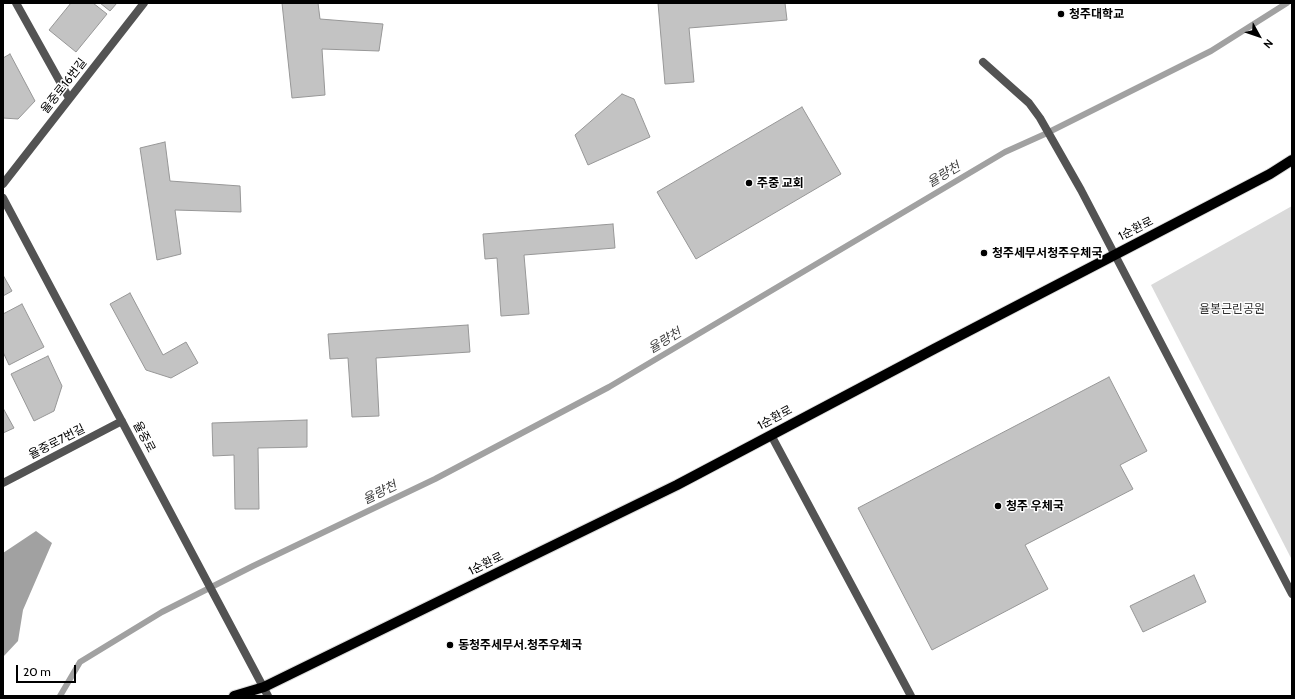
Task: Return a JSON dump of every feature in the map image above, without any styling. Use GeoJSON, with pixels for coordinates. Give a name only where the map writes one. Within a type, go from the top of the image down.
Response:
{"type":"FeatureCollection","features":[{"type":"Feature","properties":{"kind":"main road","name":"1순환로"},"geometry":{"type":"LineString","coordinates":[[255,696],[266,692],[677,485],[1270,174],[1292,160]]}},
{"type":"Feature","properties":{"kind":"main road","name":"1순환로"},"geometry":{"type":"LineString","coordinates":[[234,696],[266,692]]}},
{"type":"Feature","properties":{"kind":"street"},"geometry":{"type":"LineString","coordinates":[[16,3],[70,98]]}},
{"type":"Feature","properties":{"kind":"street","name":"율중로16번길"},"geometry":{"type":"LineString","coordinates":[[3,184],[144,3]]}},
{"type":"Feature","properties":{"kind":"street"},"geometry":{"type":"LineString","coordinates":[[983,62],[1029,103],[1040,118],[1081,190],[1292,594]]}},
{"type":"Feature","properties":{"kind":"street","name":"율중로"},"geometry":{"type":"LineString","coordinates":[[3,198],[266,692]]}},
{"type":"Feature","properties":{"kind":"street","name":"율중로7번길"},"geometry":{"type":"LineString","coordinates":[[3,483],[122,421]]}},
{"type":"Feature","properties":{"kind":"street"},"geometry":{"type":"LineString","coordinates":[[772,435],[911,696]]}},
{"type":"Feature","properties":{"kind":"green space","name":"율봉근린공원"},"geometry":{"type":"Polygon","coordinates":[[[1292,206],[1292,560],[1151,285],[1292,206]]]}},
{"type":"Feature","properties":{"kind":"shaded area"},"geometry":{"type":"Polygon","coordinates":[[[36,531],[52,543],[23,610],[18,641],[3,657],[3,553],[36,531]]]}},
{"type":"Feature","properties":{"kind":"building"},"geometry":{"type":"Polygon","coordinates":[[[71,3],[93,3],[107,14],[76,52],[49,30],[71,3]]]}},
{"type":"Feature","properties":{"kind":"building"},"geometry":{"type":"Polygon","coordinates":[[[100,3],[117,3],[110,11],[100,3]]]}},
{"type":"Feature","properties":{"kind":"building"},"geometry":{"type":"Polygon","coordinates":[[[282,3],[318,3],[320,19],[383,24],[379,51],[322,49],[325,95],[292,98],[282,3]]]}},
{"type":"Feature","properties":{"kind":"building"},"geometry":{"type":"Polygon","coordinates":[[[658,3],[785,3],[787,20],[689,28],[694,82],[665,84],[658,3]]]}},
{"type":"Feature","properties":{"kind":"building"},"geometry":{"type":"Polygon","coordinates":[[[10,54],[35,101],[18,119],[3,118],[3,58],[10,54]]]}},
{"type":"Feature","properties":{"kind":"building"},"geometry":{"type":"Polygon","coordinates":[[[622,94],[634,99],[650,137],[588,165],[575,135],[622,94]]]}},
{"type":"Feature","properties":{"kind":"building","name":"주중 교회"},"geometry":{"type":"Polygon","coordinates":[[[802,107],[841,174],[696,259],[657,192],[802,107]]]}},
{"type":"Feature","properties":{"kind":"building"},"geometry":{"type":"Polygon","coordinates":[[[165,142],[170,181],[240,186],[241,212],[175,210],[181,254],[157,260],[140,148],[165,142]]]}},
{"type":"Feature","properties":{"kind":"building"},"geometry":{"type":"Polygon","coordinates":[[[613,224],[615,248],[524,255],[529,314],[501,316],[497,258],[485,259],[483,234],[613,224]]]}},
{"type":"Feature","properties":{"kind":"building"},"geometry":{"type":"Polygon","coordinates":[[[3,275],[12,291],[3,296],[3,275]]]}},
{"type":"Feature","properties":{"kind":"building"},"geometry":{"type":"Polygon","coordinates":[[[130,293],[163,355],[186,342],[198,363],[171,378],[146,370],[110,304],[130,293]]]}},
{"type":"Feature","properties":{"kind":"building"},"geometry":{"type":"Polygon","coordinates":[[[22,304],[44,347],[9,365],[3,352],[3,314],[22,304]]]}},
{"type":"Feature","properties":{"kind":"building"},"geometry":{"type":"Polygon","coordinates":[[[468,325],[470,352],[376,358],[379,416],[352,417],[348,358],[330,359],[328,334],[468,325]]]}},
{"type":"Feature","properties":{"kind":"building"},"geometry":{"type":"Polygon","coordinates":[[[48,356],[62,386],[54,411],[34,421],[11,374],[48,356]]]}},
{"type":"Feature","properties":{"kind":"building"},"geometry":{"type":"Polygon","coordinates":[[[1109,377],[1147,451],[1120,465],[1133,489],[1025,545],[1048,589],[932,650],[858,508],[1109,377]]]}},
{"type":"Feature","properties":{"kind":"building"},"geometry":{"type":"Polygon","coordinates":[[[3,408],[14,428],[3,433],[3,408]]]}},
{"type":"Feature","properties":{"kind":"building"},"geometry":{"type":"Polygon","coordinates":[[[307,420],[307,447],[258,448],[259,509],[235,509],[234,455],[213,456],[212,423],[307,420]]]}},
{"type":"Feature","properties":{"kind":"building"},"geometry":{"type":"Polygon","coordinates":[[[1194,575],[1206,602],[1143,632],[1130,606],[1194,575]]]}},
{"type":"Feature","properties":{"kind":"waterway","name":"율량천"},"geometry":{"type":"LineString","coordinates":[[60,696],[80,662],[162,612],[253,566],[435,479],[609,387],[1005,152],[1045,134],[1211,51],[1287,3]]}},
{"type":"Feature","properties":{"kind":"place","name":"청주대학교"},"geometry":{"type":"Point","coordinates":[1061,14]}},
{"type":"Feature","properties":{"kind":"place","name":"주중 교회"},"geometry":{"type":"Point","coordinates":[749,183]}},
{"type":"Feature","properties":{"kind":"place","name":"청주세무서청주우체국"},"geometry":{"type":"Point","coordinates":[984,253]}},
{"type":"Feature","properties":{"kind":"place","name":"청주 우체국"},"geometry":{"type":"Point","coordinates":[998,506]}},
{"type":"Feature","properties":{"kind":"place","name":"동청주세무서.청주우체국"},"geometry":{"type":"Point","coordinates":[450,645]}}]}
